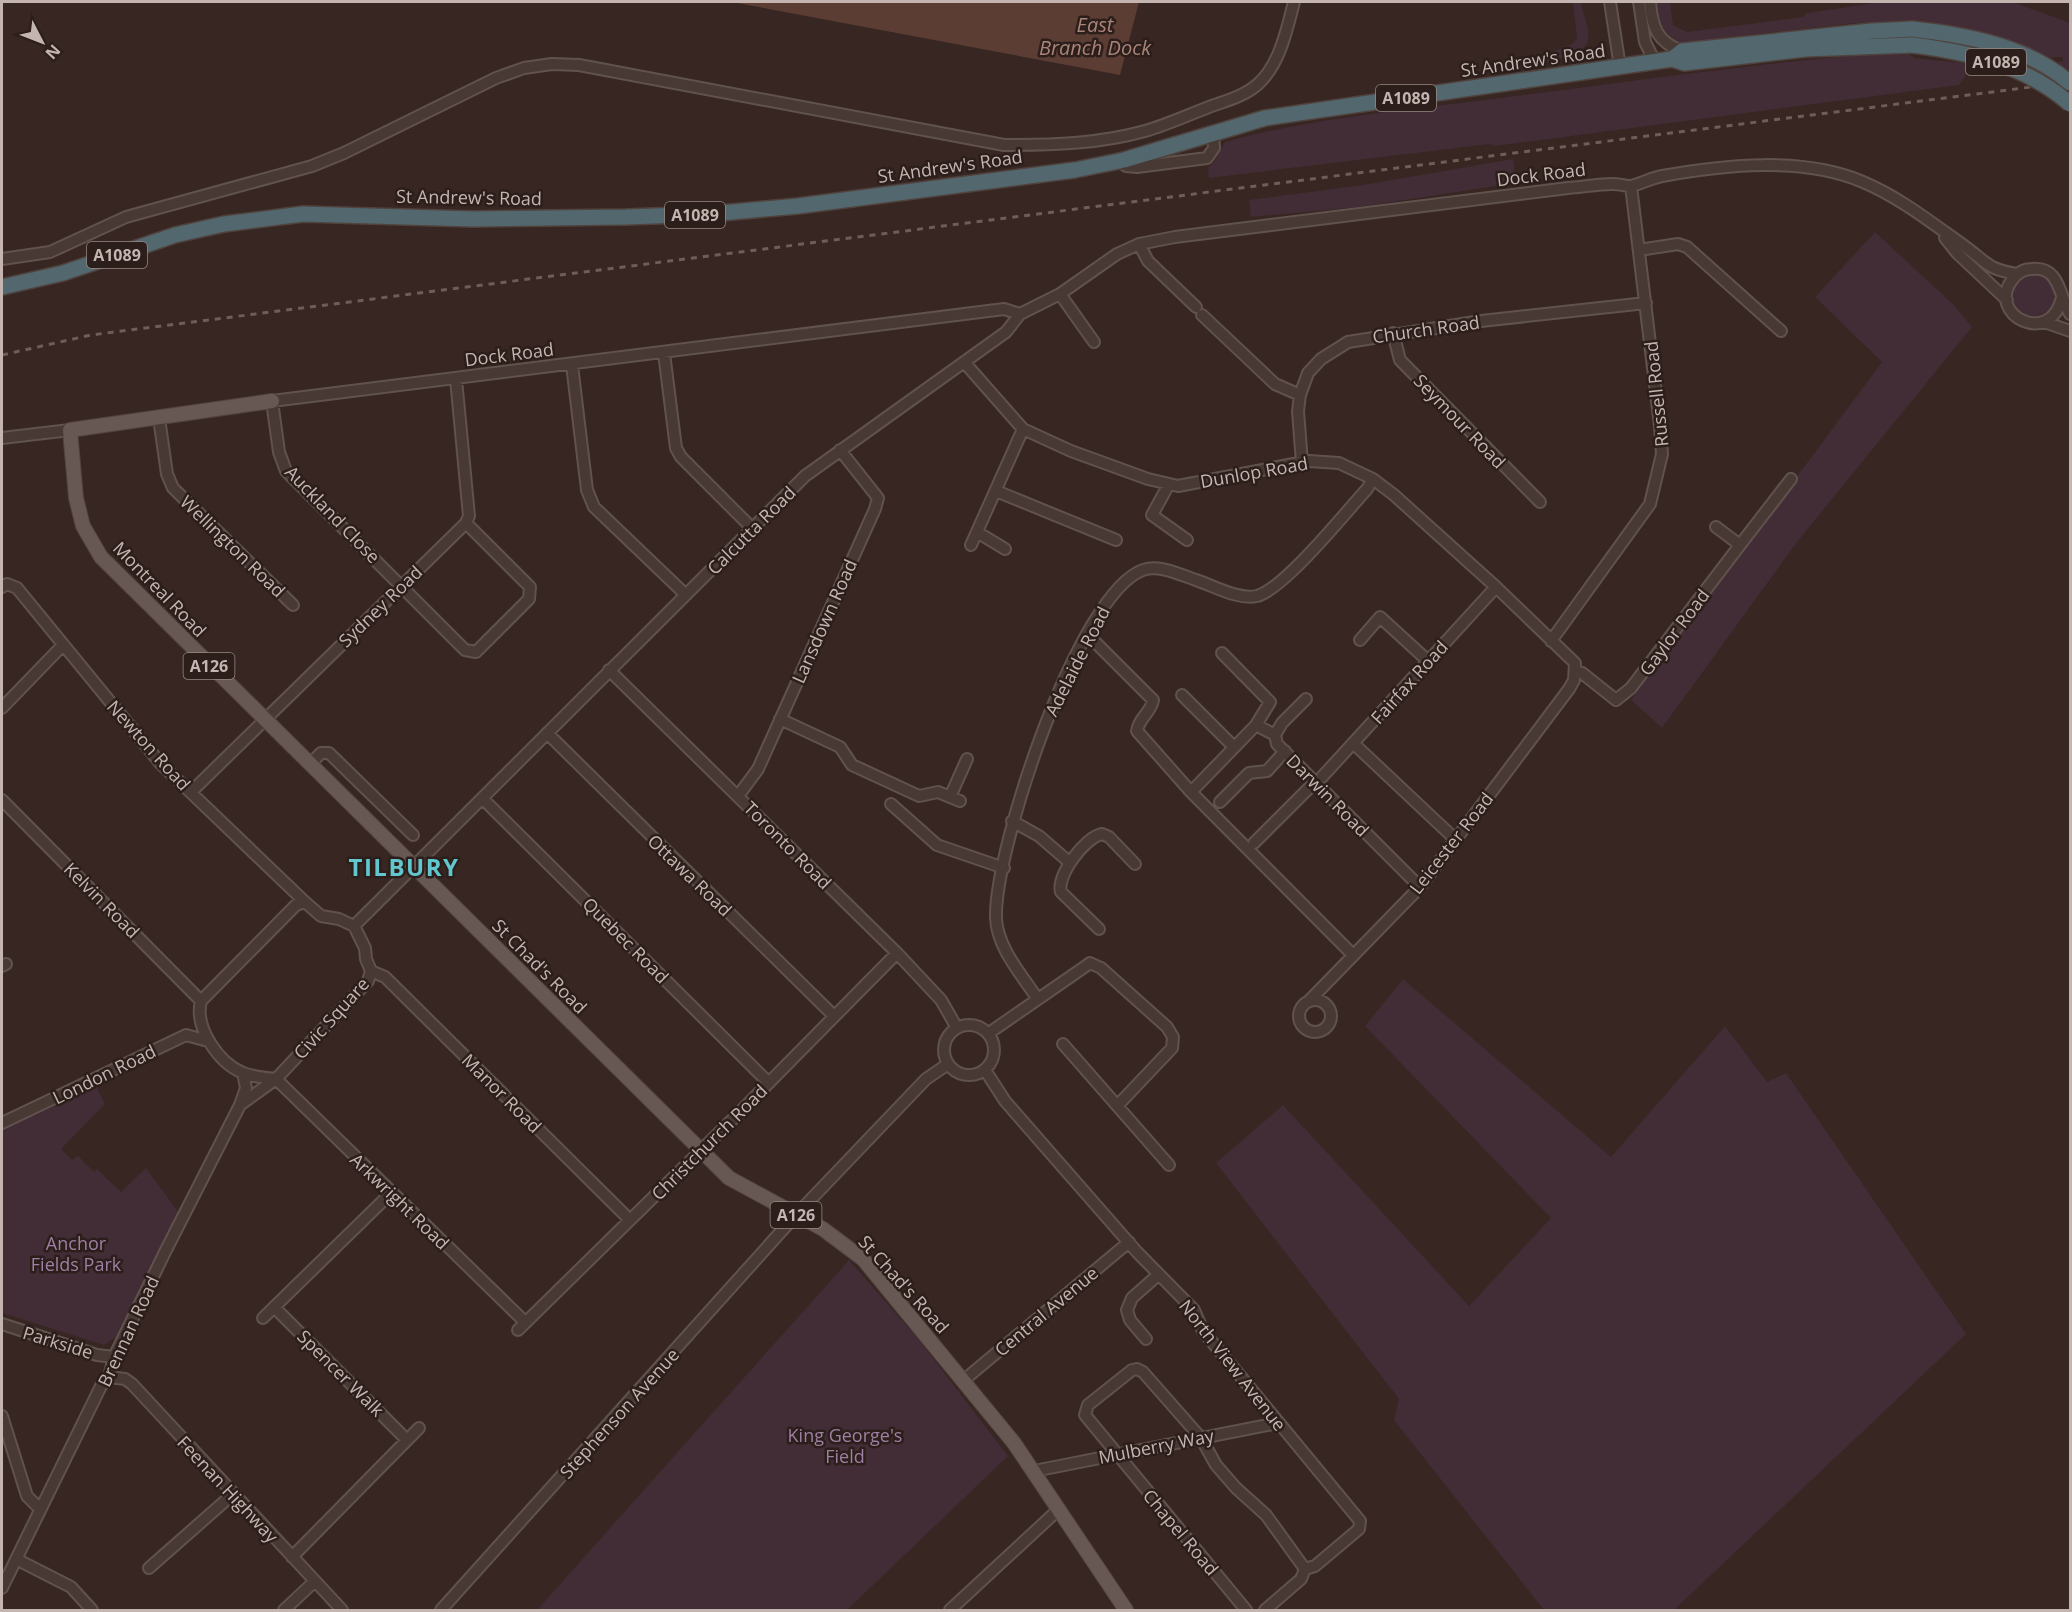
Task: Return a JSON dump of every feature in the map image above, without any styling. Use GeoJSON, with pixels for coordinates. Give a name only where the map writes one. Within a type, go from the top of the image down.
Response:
{"type":"FeatureCollection","features":[{"type":"Feature","properties":{"kind":"highway","name":"St Andrew's Road"},"geometry":{"type":"LineString","coordinates":[[2,287],[63,273],[175,235],[224,224],[303,214],[473,219],[710,214],[798,207],[1075,170],[1124,160],[1265,118],[1655,62],[1677,55],[1872,31],[1912,37],[2001,63],[2040,82],[2070,105]]}},
{"type":"Feature","properties":{"kind":"highway","name":"St Andrew's Road"},"geometry":{"type":"LineString","coordinates":[[1912,37],[1970,36],[2027,57],[2070,83]]}},
{"type":"Feature","properties":{"kind":"main road","name":"Dock Road"},"geometry":{"type":"LineString","coordinates":[[69,430],[273,401]]}},
{"type":"Feature","properties":{"kind":"main road","name":"Montreal Road"},"geometry":{"type":"LineString","coordinates":[[69,430],[78,508],[83,526],[101,557],[414,866]]}},
{"type":"Feature","properties":{"kind":"main road","name":"St Chad's Road"},"geometry":{"type":"LineString","coordinates":[[414,866],[729,1178],[841,1241],[863,1259],[964,1380],[1034,1471],[1126,1611]]}},
{"type":"Feature","properties":{"kind":"street"},"geometry":{"type":"LineString","coordinates":[[2,259],[50,252],[126,217],[312,166],[344,153],[496,78],[524,68],[552,64],[579,65],[1004,145],[1060,145],[1123,136],[1174,120],[1241,94],[1257,85],[1272,67],[1284,42],[1294,2]]}},
{"type":"Feature","properties":{"kind":"street"},"geometry":{"type":"LineString","coordinates":[[1610,2],[1620,67]]}},
{"type":"Feature","properties":{"kind":"street"},"geometry":{"type":"LineString","coordinates":[[1640,2],[1645,42],[1655,62]]}},
{"type":"Feature","properties":{"kind":"street"},"geometry":{"type":"LineString","coordinates":[[1650,2],[1656,33],[1677,55]]}},
{"type":"Feature","properties":{"kind":"street"},"geometry":{"type":"LineString","coordinates":[[1124,160],[1126,166],[1137,167],[1207,158],[1214,148],[1213,133]]}},
{"type":"Feature","properties":{"kind":"street","name":"Dock Road"},"geometry":{"type":"LineString","coordinates":[[1135,245],[1568,188],[1607,184],[1631,186],[1661,176],[1691,172],[1743,167],[1798,167],[1837,173],[1862,181],[1911,209],[1964,246],[1988,267],[2018,274],[2035,268],[2048,272],[2058,282],[2070,314]]}},
{"type":"Feature","properties":{"kind":"street","name":"Russell Road"},"geometry":{"type":"LineString","coordinates":[[1551,641],[1650,504],[1662,454],[1631,186]]}},
{"type":"Feature","properties":{"kind":"street","name":"Dock Road"},"geometry":{"type":"LineString","coordinates":[[1939,230],[1958,253],[2007,300],[2011,312],[2020,320],[2032,324],[2044,322],[2070,331]]}},
{"type":"Feature","properties":{"kind":"street"},"geometry":{"type":"LineString","coordinates":[[1639,250],[1678,244],[1687,247],[1781,331]]}},
{"type":"Feature","properties":{"kind":"street"},"geometry":{"type":"LineString","coordinates":[[1135,245],[1148,261],[1275,384],[1300,395]]}},
{"type":"Feature","properties":{"kind":"street","name":"Calcutta Road"},"geometry":{"type":"LineString","coordinates":[[414,866],[805,476],[1006,332],[1020,314],[1060,294],[1116,254],[1135,245]]}},
{"type":"Feature","properties":{"kind":"street"},"geometry":{"type":"LineString","coordinates":[[2007,300],[2007,290],[2018,274]]}},
{"type":"Feature","properties":{"kind":"street"},"geometry":{"type":"LineString","coordinates":[[1060,294],[1094,342]]}},
{"type":"Feature","properties":{"kind":"street"},"geometry":{"type":"LineString","coordinates":[[2044,322],[2056,312],[2062,297]]}},
{"type":"Feature","properties":{"kind":"street","name":"Church Road"},"geometry":{"type":"LineString","coordinates":[[1302,463],[1298,411],[1300,395],[1308,374],[1334,349],[1362,338],[1393,333],[1646,303]]}},
{"type":"Feature","properties":{"kind":"street","name":"Dock Road"},"geometry":{"type":"LineString","coordinates":[[273,401],[1004,309],[1020,314]]}},
{"type":"Feature","properties":{"kind":"street","name":"Seymour Road"},"geometry":{"type":"LineString","coordinates":[[1393,333],[1400,360],[1540,502]]}},
{"type":"Feature","properties":{"kind":"street"},"geometry":{"type":"LineString","coordinates":[[664,353],[676,448],[752,528]]}},
{"type":"Feature","properties":{"kind":"street","name":"Dunlop Road"},"geometry":{"type":"LineString","coordinates":[[964,362],[1023,429],[1071,451],[1169,484],[1178,486],[1238,473],[1302,463],[1339,463],[1373,479],[1496,587],[1575,663],[1576,671]]}},
{"type":"Feature","properties":{"kind":"street"},"geometry":{"type":"LineString","coordinates":[[572,365],[587,490],[594,507],[686,595]]}},
{"type":"Feature","properties":{"kind":"street"},"geometry":{"type":"LineString","coordinates":[[456,379],[469,516],[466,523]]}},
{"type":"Feature","properties":{"kind":"street","name":"Auckland Close"},"geometry":{"type":"LineString","coordinates":[[273,401],[279,452],[286,471],[465,650],[476,652],[529,599],[530,587],[466,523]]}},
{"type":"Feature","properties":{"kind":"street","name":"Wellington Road"},"geometry":{"type":"LineString","coordinates":[[159,417],[167,474],[173,488],[293,605]]}},
{"type":"Feature","properties":{"kind":"street"},"geometry":{"type":"LineString","coordinates":[[971,545],[1023,429]]}},
{"type":"Feature","properties":{"kind":"street","name":"Dock Road"},"geometry":{"type":"LineString","coordinates":[[2,438],[69,430]]}},
{"type":"Feature","properties":{"kind":"street","name":"Lansdown Road"},"geometry":{"type":"LineString","coordinates":[[738,796],[758,769],[878,498],[840,450]]}},
{"type":"Feature","properties":{"kind":"street","name":"Adelaide Road"},"geometry":{"type":"LineString","coordinates":[[1036,998],[1000,940],[996,917],[1012,821],[1039,737],[1108,599],[1125,582],[1143,570],[1159,569],[1244,597],[1268,591],[1284,578],[1367,489],[1373,479]]}},
{"type":"Feature","properties":{"kind":"street"},"geometry":{"type":"LineString","coordinates":[[1716,527],[1740,545],[1791,479]]}},
{"type":"Feature","properties":{"kind":"street"},"geometry":{"type":"LineString","coordinates":[[1169,484],[1152,515],[1186,540]]}},
{"type":"Feature","properties":{"kind":"street"},"geometry":{"type":"LineString","coordinates":[[996,491],[1116,540]]}},
{"type":"Feature","properties":{"kind":"street","name":"Sydney Road"},"geometry":{"type":"LineString","coordinates":[[191,792],[466,523]]}},
{"type":"Feature","properties":{"kind":"street"},"geometry":{"type":"LineString","coordinates":[[977,532],[1005,549]]}},
{"type":"Feature","properties":{"kind":"street","name":"Gaylor Road"},"geometry":{"type":"LineString","coordinates":[[1576,671],[1582,672],[1616,700],[1631,688],[1740,545]]}},
{"type":"Feature","properties":{"kind":"street","name":"Newton Road"},"geometry":{"type":"LineString","coordinates":[[2,587],[7,584],[16,588],[161,764],[305,902]]}},
{"type":"Feature","properties":{"kind":"street","name":"Fairfax Road"},"geometry":{"type":"LineString","coordinates":[[1254,843],[1319,779],[1496,587]]}},
{"type":"Feature","properties":{"kind":"street"},"geometry":{"type":"LineString","coordinates":[[1360,640],[1380,617],[1427,660]]}},
{"type":"Feature","properties":{"kind":"street"},"geometry":{"type":"LineString","coordinates":[[1088,635],[1153,700],[1152,708],[1138,722],[1137,731],[1191,792],[1353,955]]}},
{"type":"Feature","properties":{"kind":"street"},"geometry":{"type":"LineString","coordinates":[[2,708],[62,646]]}},
{"type":"Feature","properties":{"kind":"street"},"geometry":{"type":"LineString","coordinates":[[1191,792],[1256,725],[1270,702],[1222,653]]}},
{"type":"Feature","properties":{"kind":"street","name":"Toronto Road"},"geometry":{"type":"LineString","coordinates":[[609,670],[897,953],[941,1000],[957,1028]]}},
{"type":"Feature","properties":{"kind":"street","name":"Leicester Road"},"geometry":{"type":"LineString","coordinates":[[1308,1002],[1420,887],[1569,689],[1576,671]]}},
{"type":"Feature","properties":{"kind":"street"},"geometry":{"type":"LineString","coordinates":[[1182,694],[1234,747]]}},
{"type":"Feature","properties":{"kind":"street","name":"Darwin Road"},"geometry":{"type":"LineString","coordinates":[[1306,699],[1282,723],[1275,735],[1277,744],[1319,779],[1420,887]]}},
{"type":"Feature","properties":{"kind":"street"},"geometry":{"type":"LineString","coordinates":[[780,719],[840,747],[852,765],[919,796],[938,792],[955,799],[968,759]]}},
{"type":"Feature","properties":{"kind":"street"},"geometry":{"type":"LineString","coordinates":[[1256,725],[1275,735]]}},
{"type":"Feature","properties":{"kind":"street","name":"Ottawa Road"},"geometry":{"type":"LineString","coordinates":[[547,733],[834,1016]]}},
{"type":"Feature","properties":{"kind":"street"},"geometry":{"type":"LineString","coordinates":[[1353,743],[1455,840]]}},
{"type":"Feature","properties":{"kind":"street"},"geometry":{"type":"LineString","coordinates":[[1220,802],[1249,773],[1267,771],[1285,752]]}},
{"type":"Feature","properties":{"kind":"street"},"geometry":{"type":"LineString","coordinates":[[310,764],[321,753],[329,753],[412,835]]}},
{"type":"Feature","properties":{"kind":"street","name":"Quebec Road"},"geometry":{"type":"LineString","coordinates":[[482,798],[769,1083]]}},
{"type":"Feature","properties":{"kind":"street","name":"Kelvin Road"},"geometry":{"type":"LineString","coordinates":[[2,800],[201,1001]]}},
{"type":"Feature","properties":{"kind":"street"},"geometry":{"type":"LineString","coordinates":[[891,804],[937,845],[1004,868]]}},
{"type":"Feature","properties":{"kind":"street"},"geometry":{"type":"LineString","coordinates":[[1012,821],[1039,836],[1069,862]]}},
{"type":"Feature","properties":{"kind":"street"},"geometry":{"type":"LineString","coordinates":[[1099,929],[1061,892],[1060,884],[1069,862],[1089,841],[1102,834],[1108,837],[1135,864]]}},
{"type":"Feature","properties":{"kind":"street"},"geometry":{"type":"LineString","coordinates":[[208,1041],[186,1035],[199,1013],[201,1001],[296,905],[305,902],[321,916],[339,919],[354,926],[414,866]]}},
{"type":"Feature","properties":{"kind":"street","name":"Civic Square"},"geometry":{"type":"LineString","coordinates":[[240,1105],[276,1079],[368,981],[371,971],[361,937],[354,926]]}},
{"type":"Feature","properties":{"kind":"street","name":"Christchurch Road"},"geometry":{"type":"LineString","coordinates":[[521,1326],[769,1083],[897,953]]}},
{"type":"Feature","properties":{"kind":"street"},"geometry":{"type":"LineString","coordinates":[[989,1033],[1036,998],[1090,963],[1101,968],[1167,1027],[1173,1036],[1172,1048],[1118,1106]]}},
{"type":"Feature","properties":{"kind":"street","name":"Manor Road"},"geometry":{"type":"LineString","coordinates":[[371,971],[385,977],[630,1220]]}},
{"type":"Feature","properties":{"kind":"street"},"geometry":{"type":"LineString","coordinates":[[199,1013],[208,1041],[227,1061],[243,1073],[276,1079]]}},
{"type":"Feature","properties":{"kind":"street"},"geometry":{"type":"LineString","coordinates":[[973,1025],[989,1033],[995,1046],[994,1055],[985,1070],[967,1075],[959,1073],[948,1064],[944,1049],[946,1040],[957,1028],[973,1025]]}},
{"type":"Feature","properties":{"kind":"street","name":"London Road"},"geometry":{"type":"LineString","coordinates":[[2,1123],[186,1035]]}},
{"type":"Feature","properties":{"kind":"street"},"geometry":{"type":"LineString","coordinates":[[1063,1044],[1169,1165]]}},
{"type":"Feature","properties":{"kind":"street","name":"Stephenson Avenue"},"geometry":{"type":"LineString","coordinates":[[441,1611],[796,1215],[926,1079],[948,1064]]}},
{"type":"Feature","properties":{"kind":"street","name":"North View Avenue"},"geometry":{"type":"LineString","coordinates":[[985,1070],[1005,1101],[1158,1275],[1194,1310],[1203,1331],[1361,1525],[1315,1566],[1305,1569]]}},
{"type":"Feature","properties":{"kind":"street","name":"Brennan Road"},"geometry":{"type":"LineString","coordinates":[[2,1588],[101,1386],[109,1377],[114,1357],[240,1105],[246,1088],[243,1073]]}},
{"type":"Feature","properties":{"kind":"street","name":"Arkwright Road"},"geometry":{"type":"LineString","coordinates":[[276,1079],[392,1192],[521,1326]]}},
{"type":"Feature","properties":{"kind":"street"},"geometry":{"type":"LineString","coordinates":[[263,1318],[392,1192]]}},
{"type":"Feature","properties":{"kind":"street","name":"Central Avenue"},"geometry":{"type":"LineString","coordinates":[[964,1380],[1129,1242]]}},
{"type":"Feature","properties":{"kind":"street"},"geometry":{"type":"LineString","coordinates":[[1146,1339],[1130,1320],[1127,1310],[1132,1298],[1158,1275]]}},
{"type":"Feature","properties":{"kind":"street","name":"Spencer Walk"},"geometry":{"type":"LineString","coordinates":[[274,1307],[407,1440]]}},
{"type":"Feature","properties":{"kind":"street","name":"Parkside"},"geometry":{"type":"LineString","coordinates":[[2,1324],[97,1354],[114,1357]]}},
{"type":"Feature","properties":{"kind":"street","name":"Chapel Road"},"geometry":{"type":"LineString","coordinates":[[1201,1438],[1143,1372],[1137,1369],[1089,1405],[1084,1412],[1087,1419],[1246,1611]]}},
{"type":"Feature","properties":{"kind":"street","name":"Feenan Highway"},"geometry":{"type":"LineString","coordinates":[[109,1377],[129,1382],[342,1611]]}},
{"type":"Feature","properties":{"kind":"street"},"geometry":{"type":"LineString","coordinates":[[2,1416],[27,1496],[40,1509]]}},
{"type":"Feature","properties":{"kind":"street","name":"Mulberry Way"},"geometry":{"type":"LineString","coordinates":[[1034,1471],[1116,1453],[1278,1423]]}},
{"type":"Feature","properties":{"kind":"street"},"geometry":{"type":"LineString","coordinates":[[292,1557],[419,1428]]}},
{"type":"Feature","properties":{"kind":"street"},"geometry":{"type":"LineString","coordinates":[[1201,1438],[1216,1465],[1242,1495],[1258,1506],[1305,1569],[1301,1579],[1265,1611]]}},
{"type":"Feature","properties":{"kind":"street"},"geometry":{"type":"LineString","coordinates":[[149,1568],[233,1494]]}},
{"type":"Feature","properties":{"kind":"street"},"geometry":{"type":"LineString","coordinates":[[958,1608],[1058,1510]]}},
{"type":"Feature","properties":{"kind":"street"},"geometry":{"type":"LineString","coordinates":[[16,1559],[71,1587],[92,1611]]}},
{"type":"Feature","properties":{"kind":"street"},"geometry":{"type":"LineString","coordinates":[[284,1611],[315,1581]]}},
{"type":"Feature","properties":{"kind":"green space"},"geometry":{"type":"Polygon","coordinates":[[[1573,2],[1581,2],[1588,31],[1586,44],[1582,50],[1575,55],[1502,72],[1572,44],[1577,38],[1573,2]]]}},
{"type":"Feature","properties":{"kind":"green space"},"geometry":{"type":"Polygon","coordinates":[[[1657,2],[1670,2],[1673,25],[1687,32],[1803,17],[1807,13],[1881,2],[2013,2],[2070,23],[2070,71],[2053,63],[2063,61],[2063,57],[2047,58],[1996,36],[1912,21],[1855,23],[1679,43],[1662,26],[1657,2]]]}},
{"type":"Feature","properties":{"kind":"green space"},"geometry":{"type":"Polygon","coordinates":[[[1871,54],[1909,54],[1915,58],[1963,63],[1970,70],[1959,85],[1495,146],[1490,144],[1209,178],[1208,168],[1215,161],[1225,142],[1293,126],[1362,115],[1686,74],[1871,54]]]}},
{"type":"Feature","properties":{"kind":"green space"},"geometry":{"type":"Polygon","coordinates":[[[1513,159],[1516,183],[1359,207],[1251,217],[1249,200],[1363,185],[1513,159]]]}},
{"type":"Feature","properties":{"kind":"green space"},"geometry":{"type":"Polygon","coordinates":[[[1875,232],[1955,306],[1972,327],[1797,542],[1662,728],[1631,700],[1882,362],[1815,297],[1875,232]]]}},
{"type":"Feature","properties":{"kind":"green space"},"geometry":{"type":"Polygon","coordinates":[[[2034,274],[2049,280],[2055,295],[2049,310],[2034,316],[2019,310],[2013,295],[2019,280],[2034,274]]]}},
{"type":"Feature","properties":{"kind":"green space"},"geometry":{"type":"Polygon","coordinates":[[[1403,979],[1611,1157],[1725,1026],[1767,1082],[1786,1073],[1966,1334],[1674,1610],[1544,1610],[1394,1420],[1399,1399],[1216,1163],[1283,1105],[1469,1306],[1551,1218],[1365,1026],[1403,979]]]}},
{"type":"Feature","properties":{"kind":"green space","name":"Anchor Fields Park"},"geometry":{"type":"Polygon","coordinates":[[[95,1084],[105,1104],[61,1149],[72,1160],[78,1156],[94,1172],[97,1169],[121,1192],[146,1168],[179,1213],[116,1337],[104,1345],[2,1313],[2,1128],[95,1084]]]}},
{"type":"Feature","properties":{"kind":"green space","name":"King George's Field"},"geometry":{"type":"Polygon","coordinates":[[[849,1260],[919,1340],[1008,1456],[847,1610],[537,1610],[849,1260]]]}},
{"type":"Feature","properties":{"kind":"water","name":"East Branch Dock"},"geometry":{"type":"Polygon","coordinates":[[[732,2],[1139,2],[1120,75],[732,2]]]}},
{"type":"Feature","properties":{"kind":"railway"},"geometry":{"type":"LineString","coordinates":[[2,355],[91,335],[2070,82]]}},
{"type":"Feature","properties":{"kind":"district","name":"TILBURY"},"geometry":{"type":"Point","coordinates":[404,866]}}]}
